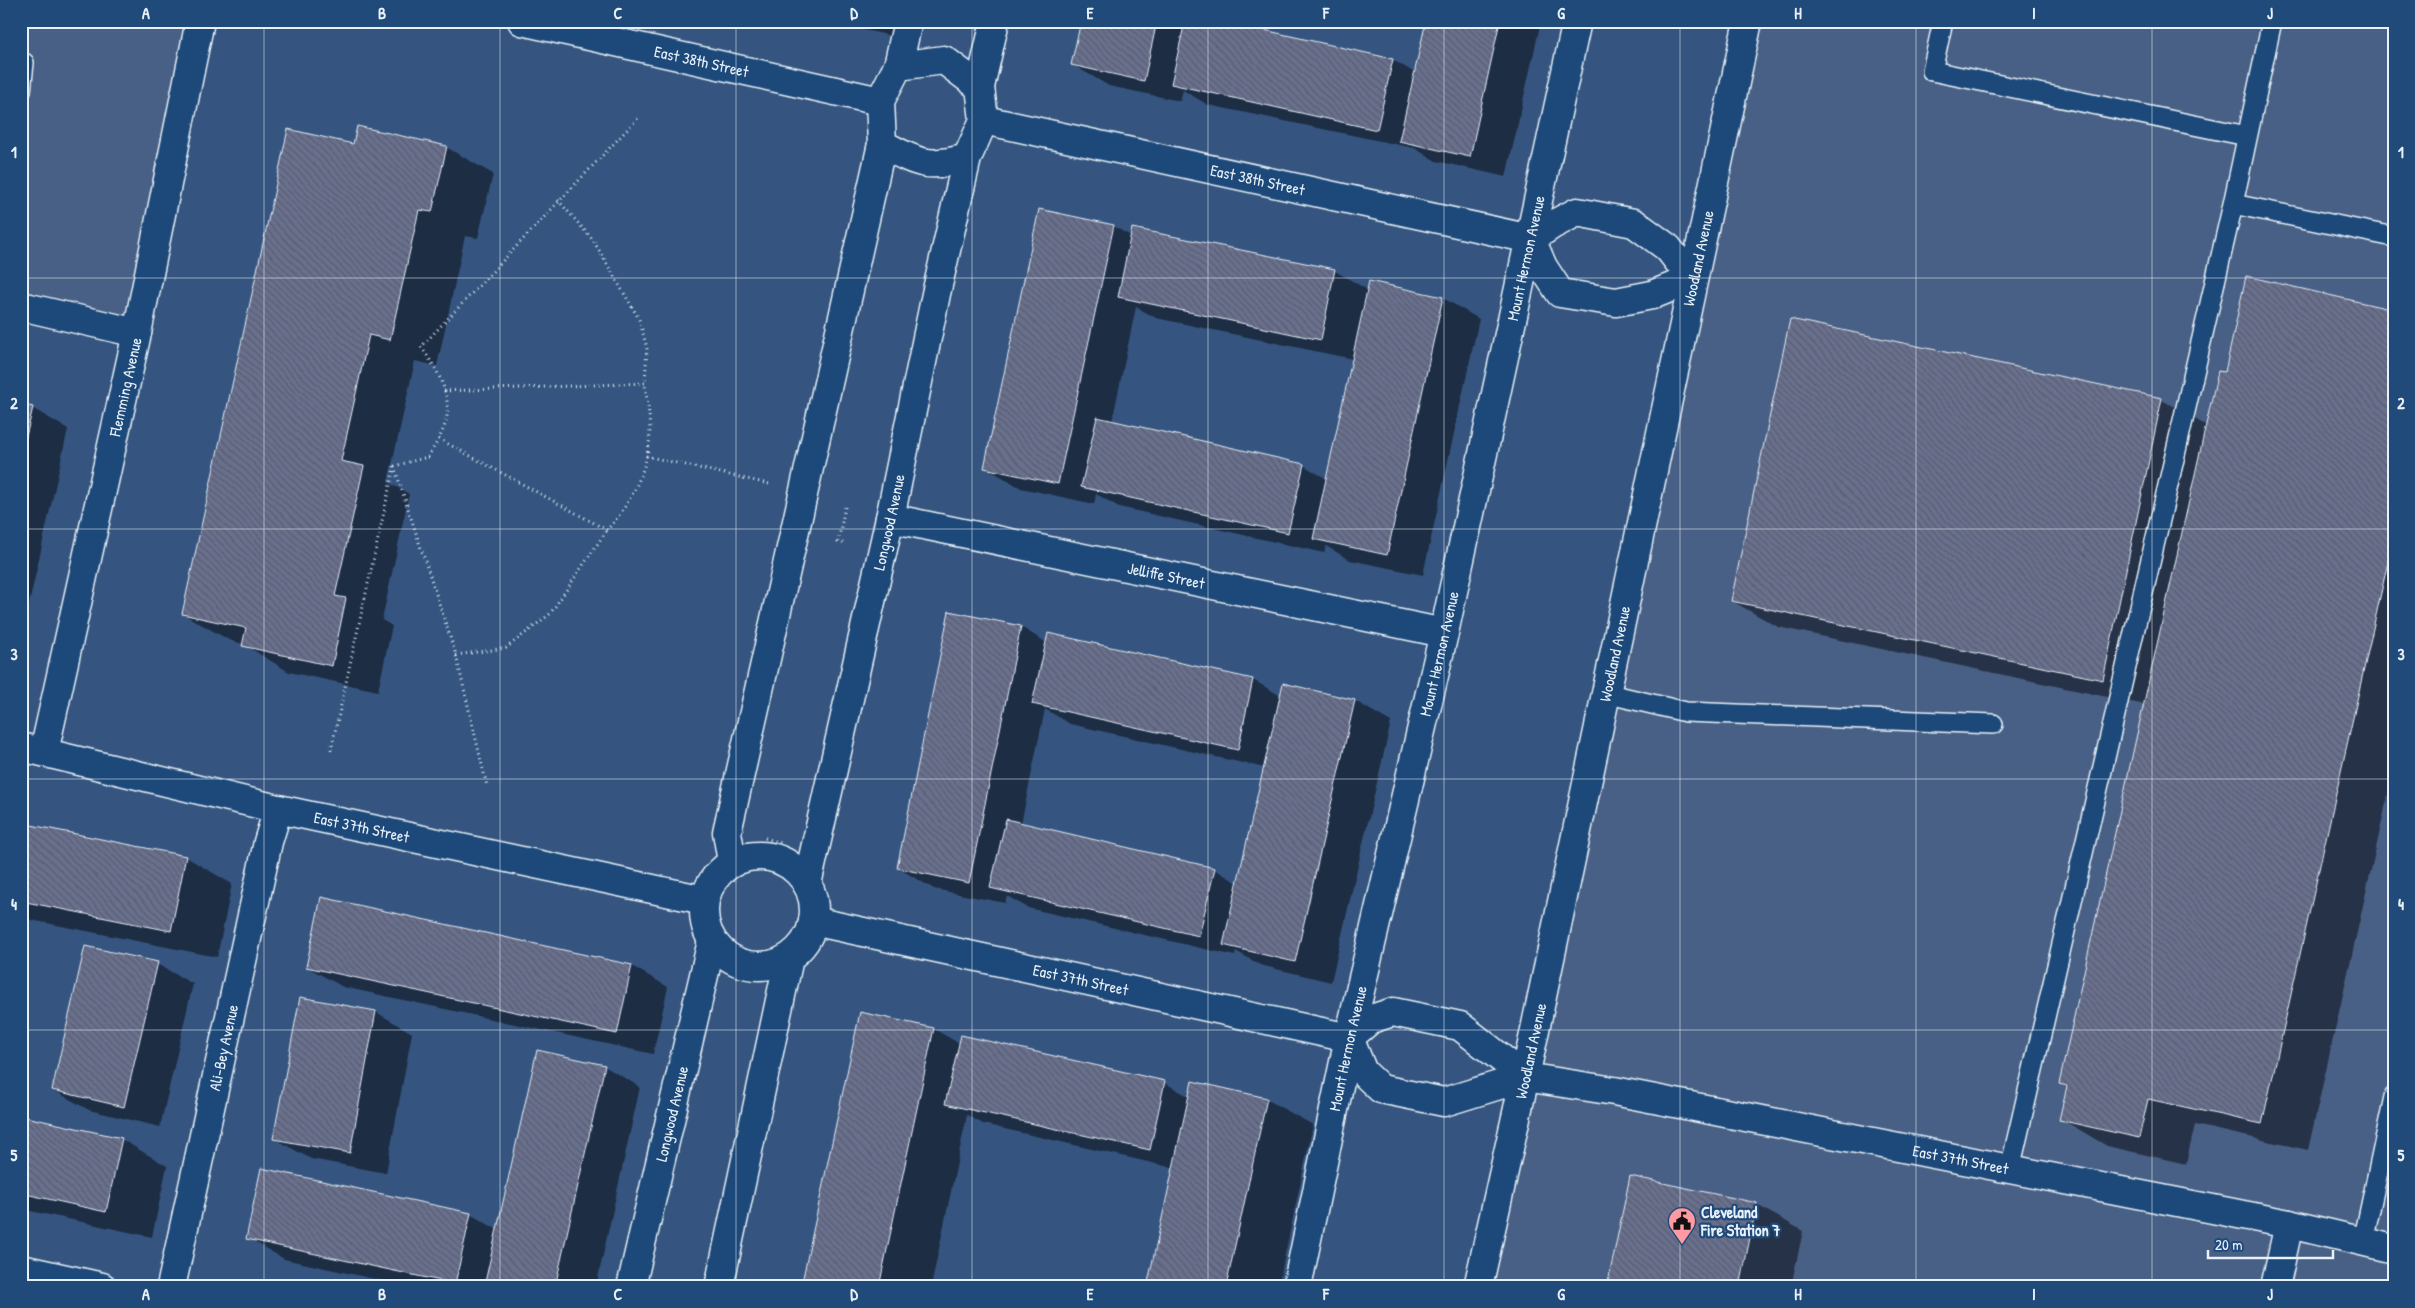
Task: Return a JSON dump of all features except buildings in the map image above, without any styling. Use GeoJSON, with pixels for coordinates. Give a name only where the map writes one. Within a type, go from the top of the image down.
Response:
{"type":"FeatureCollection","features":[{"type":"Feature","properties":{"kind":"street","name":"Flemming Avenue"},"geometry":{"type":"LineString","coordinates":[[33,749],[137,333],[200,21]]}},
{"type":"Feature","properties":{"kind":"street","name":"East 38th Street"},"geometry":{"type":"LineString","coordinates":[[522,21],[880,101]]}},
{"type":"Feature","properties":{"kind":"street"},"geometry":{"type":"LineString","coordinates":[[732,862],[727,832],[882,144],[880,101],[898,66],[908,21]]}},
{"type":"Feature","properties":{"kind":"street"},"geometry":{"type":"LineString","coordinates":[[882,144],[919,163],[947,163],[967,158],[984,120],[980,88],[995,21]]}},
{"type":"Feature","properties":{"kind":"street","name":"Mount Hermon Avenue"},"geometry":{"type":"LineString","coordinates":[[1296,1287],[1348,1038],[1444,633],[1577,21]]}},
{"type":"Feature","properties":{"kind":"street","name":"Woodland Avenue"},"geometry":{"type":"LineString","coordinates":[[1478,1287],[1525,1077],[1748,21]]}},
{"type":"Feature","properties":{"kind":"street"},"geometry":{"type":"LineString","coordinates":[[898,66],[944,60],[980,88]]}},
{"type":"Feature","properties":{"kind":"street","name":"East 38th Street"},"geometry":{"type":"LineString","coordinates":[[984,120],[1531,239]]}},
{"type":"Feature","properties":{"kind":"street","name":"Longwood Avenue"},"geometry":{"type":"LineString","coordinates":[[807,884],[890,518],[936,294],[967,158]]}},
{"type":"Feature","properties":{"kind":"street"},"geometry":{"type":"LineString","coordinates":[[1577,212],[1634,223],[1668,248],[1692,279],[1652,295],[1616,302],[1560,293],[1543,267],[1531,239],[1552,224],[1577,212]]}},
{"type":"Feature","properties":{"kind":"street"},"geometry":{"type":"LineString","coordinates":[[21,306],[137,333]]}},
{"type":"Feature","properties":{"kind":"street","name":"Jelliffe Street"},"geometry":{"type":"LineString","coordinates":[[890,518],[1444,633]]}},
{"type":"Feature","properties":{"kind":"street","name":"East 37th Street"},"geometry":{"type":"LineString","coordinates":[[33,749],[278,809],[704,900]]}},
{"type":"Feature","properties":{"kind":"street","name":"Ali-Bey Avenue"},"geometry":{"type":"LineString","coordinates":[[171,1287],[268,842],[278,809]]}},
{"type":"Feature","properties":{"kind":"street"},"geometry":{"type":"LineString","coordinates":[[749,856],[766,856],[782,861],[797,870],[807,884],[815,908],[813,921],[804,942],[789,958],[773,965],[756,967],[724,954],[712,941],[704,914],[704,900],[710,885],[720,872],[732,862],[749,856]]}},
{"type":"Feature","properties":{"kind":"street","name":"East 37th Street"},"geometry":{"type":"LineString","coordinates":[[813,921],[1348,1038]]}},
{"type":"Feature","properties":{"kind":"street","name":"Longwood Avenue"},"geometry":{"type":"LineString","coordinates":[[631,1287],[712,941]]}},
{"type":"Feature","properties":{"kind":"street"},"geometry":{"type":"LineString","coordinates":[[719,1287],[789,958]]}},
{"type":"Feature","properties":{"kind":"street","name":"East 37th Street"},"geometry":{"type":"LineString","coordinates":[[1348,1038],[1371,1019],[1393,1012],[1460,1026],[1525,1077]]}},
{"type":"Feature","properties":{"kind":"street","name":"East 37th Street"},"geometry":{"type":"LineString","coordinates":[[1348,1038],[1363,1072],[1381,1089],[1444,1102],[1525,1077],[1614,1091],[2289,1224],[2394,1249]]}},
{"type":"Feature","properties":{"kind":"street"},"geometry":{"type":"LineString","coordinates":[[2275,1287],[2289,1224]]}},
{"type":"Feature","properties":{"kind":"street"},"geometry":{"type":"LineString","coordinates":[[21,1270],[102,1287]]}},
{"type":"Feature","properties":{"kind":"lane"},"geometry":{"type":"LineString","coordinates":[[1943,21],[1932,72],[2247,136]]}},
{"type":"Feature","properties":{"kind":"lane"},"geometry":{"type":"LineString","coordinates":[[2010,1169],[2234,204],[2272,21]]}},
{"type":"Feature","properties":{"kind":"lane"},"geometry":{"type":"LineString","coordinates":[[21,62],[24,63],[21,91]]}},
{"type":"Feature","properties":{"kind":"lane"},"geometry":{"type":"LineString","coordinates":[[2234,204],[2394,237]]}},
{"type":"Feature","properties":{"kind":"lane"},"geometry":{"type":"LineString","coordinates":[[1605,693],[1686,712],[1993,724]]}},
{"type":"Feature","properties":{"kind":"lane"},"geometry":{"type":"LineString","coordinates":[[2363,1242],[2394,1097]]}},
{"type":"Feature","properties":{"kind":"path"},"geometry":{"type":"LineString","coordinates":[[394,466],[428,457],[444,428],[448,402],[436,368],[420,346],[640,116]]}},
{"type":"Feature","properties":{"kind":"path"},"geometry":{"type":"LineString","coordinates":[[456,655],[506,648],[550,614],[607,530],[625,507],[641,473],[649,444],[645,383],[647,348],[639,319],[594,240],[558,200]]}},
{"type":"Feature","properties":{"kind":"path"},"geometry":{"type":"LineString","coordinates":[[444,391],[645,383]]}},
{"type":"Feature","properties":{"kind":"path"},"geometry":{"type":"LineString","coordinates":[[438,439],[607,530]]}},
{"type":"Feature","properties":{"kind":"path"},"geometry":{"type":"LineString","coordinates":[[646,456],[773,485]]}},
{"type":"Feature","properties":{"kind":"path"},"geometry":{"type":"LineString","coordinates":[[394,466],[456,655],[487,786]]}},
{"type":"Feature","properties":{"kind":"path"},"geometry":{"type":"LineString","coordinates":[[331,750],[394,466]]}},
{"type":"Feature","properties":{"kind":"path"},"geometry":{"type":"LineString","coordinates":[[761,837],[785,844]]}},
{"type":"Feature","properties":{"kind":"shaded area"},"geometry":{"type":"Polygon","coordinates":[[[21,21],[200,21],[137,333],[21,306],[21,21]]]}},
{"type":"Feature","properties":{"kind":"shaded area"},"geometry":{"type":"Polygon","coordinates":[[[1748,21],[2394,21],[2394,1287],[1478,1287],[1748,21]]]}},
{"type":"Feature","properties":{"kind":"place","name":"Cleveland Fire Station 7"},"geometry":{"type":"Point","coordinates":[1682,1245]}}]}
